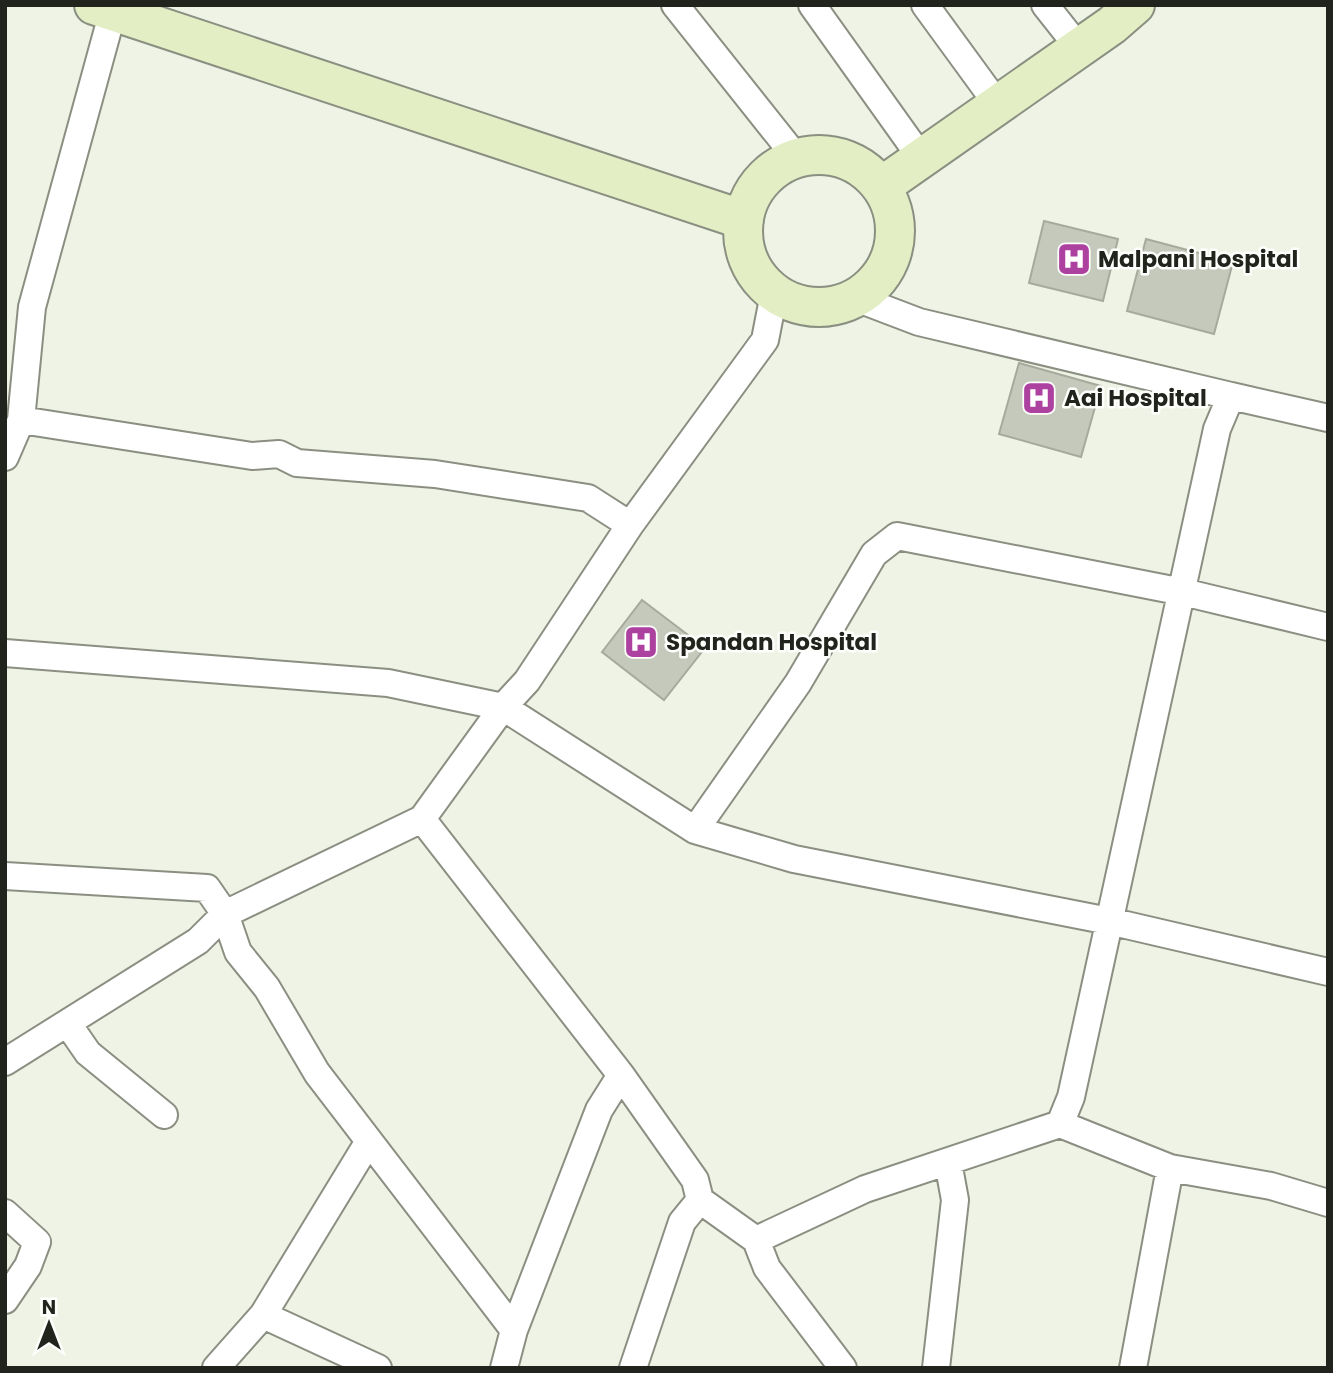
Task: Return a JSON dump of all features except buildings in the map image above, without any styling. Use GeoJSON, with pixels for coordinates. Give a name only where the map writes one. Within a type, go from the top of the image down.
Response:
{"type":"FeatureCollection","features":[{"type":"Feature","properties":{"kind":"main road"},"geometry":{"type":"LineString","coordinates":[[882,187],[1079,48],[1135,5]]}},
{"type":"Feature","properties":{"kind":"main road"},"geometry":{"type":"LineString","coordinates":[[104,8],[744,220]]}},
{"type":"Feature","properties":{"kind":"main road"},"geometry":{"type":"LineString","coordinates":[[831,156],[863,168],[882,187],[892,209],[895,226],[890,260],[870,288],[840,305],[806,307],[774,294],[761,283],[751,269],[745,253],[742,236],[747,202],[755,187],[767,174],[796,157],[831,156]]}},
{"type":"Feature","properties":{"kind":"street"},"geometry":{"type":"LineString","coordinates":[[675,5],[796,157]]}},
{"type":"Feature","properties":{"kind":"street"},"geometry":{"type":"LineString","coordinates":[[812,5],[922,159]]}},
{"type":"Feature","properties":{"kind":"street"},"geometry":{"type":"LineString","coordinates":[[925,5],[998,105]]}},
{"type":"Feature","properties":{"kind":"street"},"geometry":{"type":"LineString","coordinates":[[1045,5],[1079,48]]}},
{"type":"Feature","properties":{"kind":"street"},"geometry":{"type":"LineString","coordinates":[[5,457],[21,420],[32,307],[104,8]]}},
{"type":"Feature","properties":{"kind":"street"},"geometry":{"type":"LineString","coordinates":[[5,1062],[198,941],[225,914],[422,819],[503,707],[527,681],[630,525],[765,340],[774,294]]}},
{"type":"Feature","properties":{"kind":"street"},"geometry":{"type":"LineString","coordinates":[[856,298],[919,323],[1328,418]]}},
{"type":"Feature","properties":{"kind":"street"},"geometry":{"type":"LineString","coordinates":[[1060,1124],[1072,1097],[1217,429],[1231,396]]}},
{"type":"Feature","properties":{"kind":"street"},"geometry":{"type":"LineString","coordinates":[[21,420],[252,456],[279,454],[297,463],[435,474],[587,498],[630,525]]}},
{"type":"Feature","properties":{"kind":"street"},"geometry":{"type":"LineString","coordinates":[[695,830],[798,683],[874,554],[897,536],[1183,592],[1328,627]]}},
{"type":"Feature","properties":{"kind":"street"},"geometry":{"type":"LineString","coordinates":[[5,653],[388,683],[503,707],[695,830],[794,859],[1110,921],[1328,972]]}},
{"type":"Feature","properties":{"kind":"street"},"geometry":{"type":"LineString","coordinates":[[422,819],[621,1075],[695,1180],[700,1200],[756,1240],[767,1268],[843,1368]]}},
{"type":"Feature","properties":{"kind":"street"},"geometry":{"type":"LineString","coordinates":[[5,876],[207,888],[225,914],[238,952],[267,988],[317,1073],[514,1330]]}},
{"type":"Feature","properties":{"kind":"street"},"geometry":{"type":"LineString","coordinates":[[68,1024],[88,1053],[164,1115]]}},
{"type":"Feature","properties":{"kind":"street"},"geometry":{"type":"LineString","coordinates":[[504,1368],[514,1330],[599,1110],[621,1075]]}},
{"type":"Feature","properties":{"kind":"street"},"geometry":{"type":"LineString","coordinates":[[756,1240],[865,1189],[1060,1124],[1170,1168],[1271,1186],[1328,1203]]}},
{"type":"Feature","properties":{"kind":"street"},"geometry":{"type":"LineString","coordinates":[[216,1368],[263,1315],[369,1141]]}},
{"type":"Feature","properties":{"kind":"street"},"geometry":{"type":"LineString","coordinates":[[936,1368],[955,1200],[948,1162]]}},
{"type":"Feature","properties":{"kind":"street"},"geometry":{"type":"LineString","coordinates":[[1133,1368],[1170,1168]]}},
{"type":"Feature","properties":{"kind":"street"},"geometry":{"type":"LineString","coordinates":[[633,1368],[682,1222],[700,1200]]}},
{"type":"Feature","properties":{"kind":"street"},"geometry":{"type":"LineString","coordinates":[[5,1213],[37,1242],[28,1266],[5,1300]]}},
{"type":"Feature","properties":{"kind":"street"},"geometry":{"type":"LineString","coordinates":[[263,1315],[378,1368]]}},
{"type":"Feature","properties":{"kind":"place","name":"Malpani Hospital"},"geometry":{"type":"Point","coordinates":[1074,259]}},
{"type":"Feature","properties":{"kind":"place","name":"Aai Hospital"},"geometry":{"type":"Point","coordinates":[1039,398]}},
{"type":"Feature","properties":{"kind":"place","name":"Spandan Hospital"},"geometry":{"type":"Point","coordinates":[641,642]}}]}
